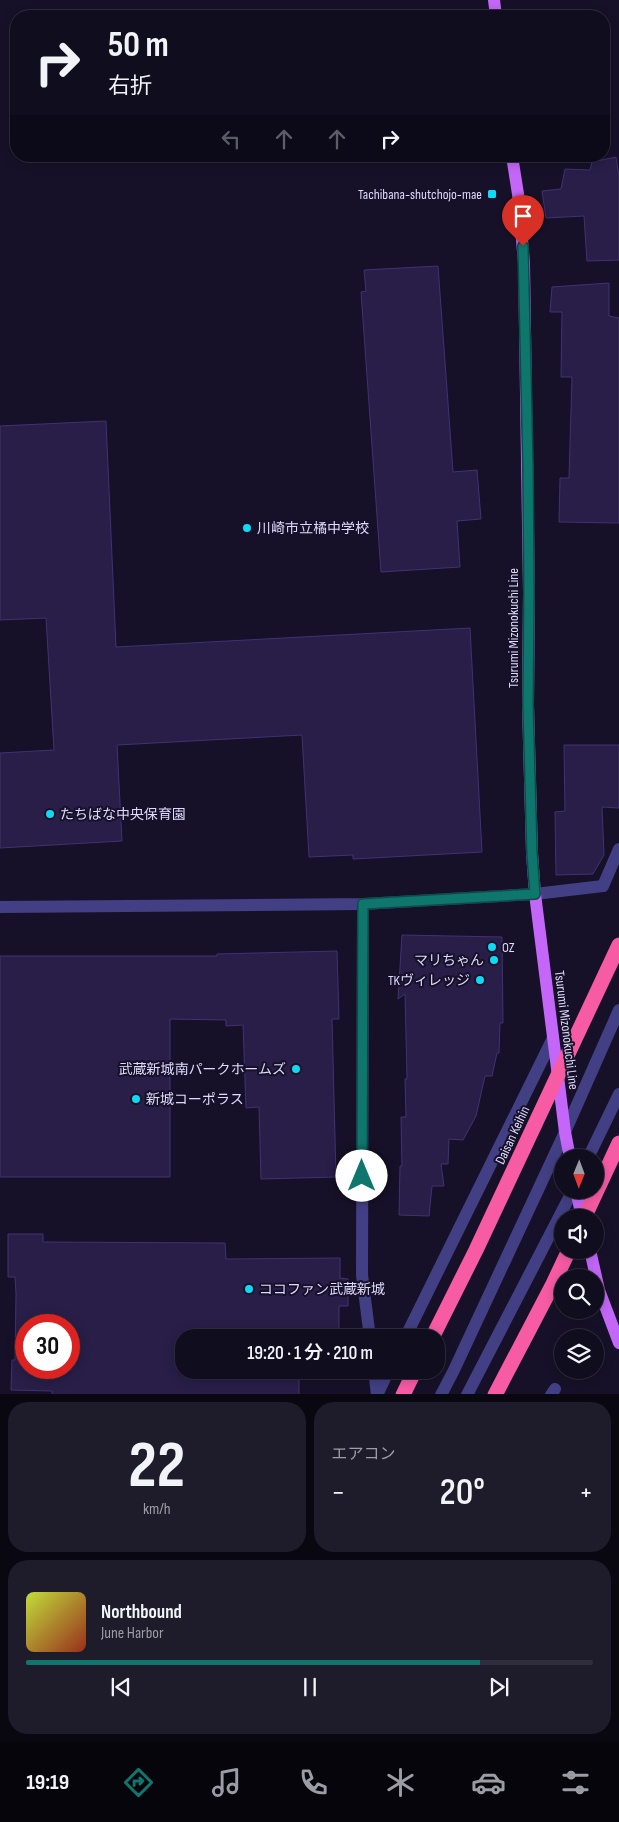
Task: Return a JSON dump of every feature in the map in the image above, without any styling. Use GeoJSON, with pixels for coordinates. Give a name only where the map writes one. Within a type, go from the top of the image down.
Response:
{"type":"FeatureCollection","features":[{"type":"Feature","properties":{"kind":"highway","name":"Daisan Keihin"},"geometry":{"type":"LineString","coordinates":[[436,1329],[476,1250],[619,945]]}},
{"type":"Feature","properties":{"kind":"highway"},"geometry":{"type":"LineString","coordinates":[[587,1209],[619,1143]]}},
{"type":"Feature","properties":{"kind":"highway"},"geometry":{"type":"LineString","coordinates":[[495,1394],[565,1259]]}},
{"type":"Feature","properties":{"kind":"highway"},"geometry":{"type":"LineString","coordinates":[[403,1394],[411,1379]]}},
{"type":"Feature","properties":{"kind":"main road","name":"Tsurumi Mizonokuchi Line"},"geometry":{"type":"LineString","coordinates":[[513,162],[518,194],[524,263],[529,592],[528,705],[532,853],[535,894],[568,1149]]}},
{"type":"Feature","properties":{"kind":"main road"},"geometry":{"type":"LineString","coordinates":[[592,1259],[599,1290],[619,1343]]}},
{"type":"Feature","properties":{"kind":"street"},"geometry":{"type":"LineString","coordinates":[[0,907],[363,904],[535,894],[603,886],[619,850]]}},
{"type":"Feature","properties":{"kind":"street"},"geometry":{"type":"LineString","coordinates":[[363,904],[362,1275],[369,1329]]}},
{"type":"Feature","properties":{"kind":"street"},"geometry":{"type":"LineString","coordinates":[[441,1394],[565,1132],[619,1010]]}},
{"type":"Feature","properties":{"kind":"street"},"geometry":{"type":"LineString","coordinates":[[409,1329],[553,1038]]}},
{"type":"Feature","properties":{"kind":"street"},"geometry":{"type":"LineString","coordinates":[[592,1149],[619,1094]]}},
{"type":"Feature","properties":{"kind":"street"},"geometry":{"type":"LineString","coordinates":[[467,1394],[569,1199]]}},
{"type":"Feature","properties":{"kind":"street"},"geometry":{"type":"LineString","coordinates":[[375,1379],[377,1394]]}},
{"type":"Feature","properties":{"kind":"street"},"geometry":{"type":"LineString","coordinates":[[377,1394],[384,1379]]}},
{"type":"Feature","properties":{"kind":"building"},"geometry":{"type":"Polygon","coordinates":[[[616,157],[619,176],[619,260],[587,261],[584,216],[546,218],[542,191],[561,189],[565,169],[590,170],[592,162],[610,162],[610,158],[616,157]]]}},
{"type":"Feature","properties":{"kind":"building"},"geometry":{"type":"Polygon","coordinates":[[[438,266],[453,472],[477,470],[481,519],[457,521],[460,567],[381,572],[361,292],[366,291],[364,270],[438,266]]]}},
{"type":"Feature","properties":{"kind":"building"},"geometry":{"type":"Polygon","coordinates":[[[609,283],[609,316],[619,318],[619,523],[559,522],[560,478],[569,478],[572,377],[561,377],[562,312],[550,312],[552,287],[609,283]]]}},
{"type":"Feature","properties":{"kind":"building"},"geometry":{"type":"Polygon","coordinates":[[[106,421],[116,647],[470,628],[482,852],[353,859],[353,855],[309,857],[302,735],[117,745],[122,841],[0,848],[0,753],[54,750],[46,618],[0,620],[0,426],[106,421]]]}},
{"type":"Feature","properties":{"kind":"building"},"geometry":{"type":"Polygon","coordinates":[[[564,745],[619,745],[619,808],[602,807],[604,855],[593,874],[556,875],[555,812],[565,811],[564,745]]]}},
{"type":"Feature","properties":{"kind":"building"},"geometry":{"type":"Polygon","coordinates":[[[402,935],[502,937],[503,1023],[500,1023],[499,1053],[497,1053],[492,1076],[485,1076],[476,1116],[463,1140],[449,1139],[448,1164],[441,1164],[444,1186],[432,1186],[429,1216],[399,1215],[400,1166],[402,1166],[401,1117],[406,1117],[405,1079],[407,1079],[405,994],[398,999],[402,935]]]}},
{"type":"Feature","properties":{"kind":"building"},"geometry":{"type":"Polygon","coordinates":[[[337,951],[339,1019],[332,1019],[336,1177],[261,1179],[259,1107],[246,1108],[243,1025],[226,1026],[226,1020],[170,1019],[170,1177],[0,1177],[0,956],[217,956],[217,954],[337,951]]]}},
{"type":"Feature","properties":{"kind":"building"},"geometry":{"type":"Polygon","coordinates":[[[8,1234],[43,1234],[43,1242],[225,1243],[226,1259],[340,1258],[340,1278],[348,1279],[348,1306],[339,1306],[339,1329],[175,1329],[175,1379],[299,1379],[299,1394],[52,1394],[52,1391],[11,1390],[12,1360],[15,1360],[15,1379],[80,1379],[80,1314],[16,1314],[15,1277],[8,1277],[8,1234]]]}},
{"type":"Feature","properties":{"kind":"place","name":"Tachibana-shutchojo-mae"},"geometry":{"type":"Point","coordinates":[492,194]}},
{"type":"Feature","properties":{"kind":"place","name":"川崎市立橘中学校"},"geometry":{"type":"Point","coordinates":[247,528]}},
{"type":"Feature","properties":{"kind":"place","name":"たちばな中央保育園"},"geometry":{"type":"Point","coordinates":[50,814]}},
{"type":"Feature","properties":{"kind":"place","name":"OZ"},"geometry":{"type":"Point","coordinates":[492,947]}},
{"type":"Feature","properties":{"kind":"place","name":"マリちゃん"},"geometry":{"type":"Point","coordinates":[494,960]}},
{"type":"Feature","properties":{"kind":"place","name":"TKヴィレッジ"},"geometry":{"type":"Point","coordinates":[480,980]}},
{"type":"Feature","properties":{"kind":"place","name":"武蔵新城南パークホームズ"},"geometry":{"type":"Point","coordinates":[296,1069]}},
{"type":"Feature","properties":{"kind":"place","name":"新城コーポラス"},"geometry":{"type":"Point","coordinates":[136,1099]}},
{"type":"Feature","properties":{"kind":"place","name":"ココファン武蔵新城"},"geometry":{"type":"Point","coordinates":[249,1289]}},
{"type":"Feature","properties":{"kind":"route"},"geometry":{"type":"LineString","coordinates":[[362,1176],[363,904],[535,894],[528,705],[528,467],[523,246]]}}]}
